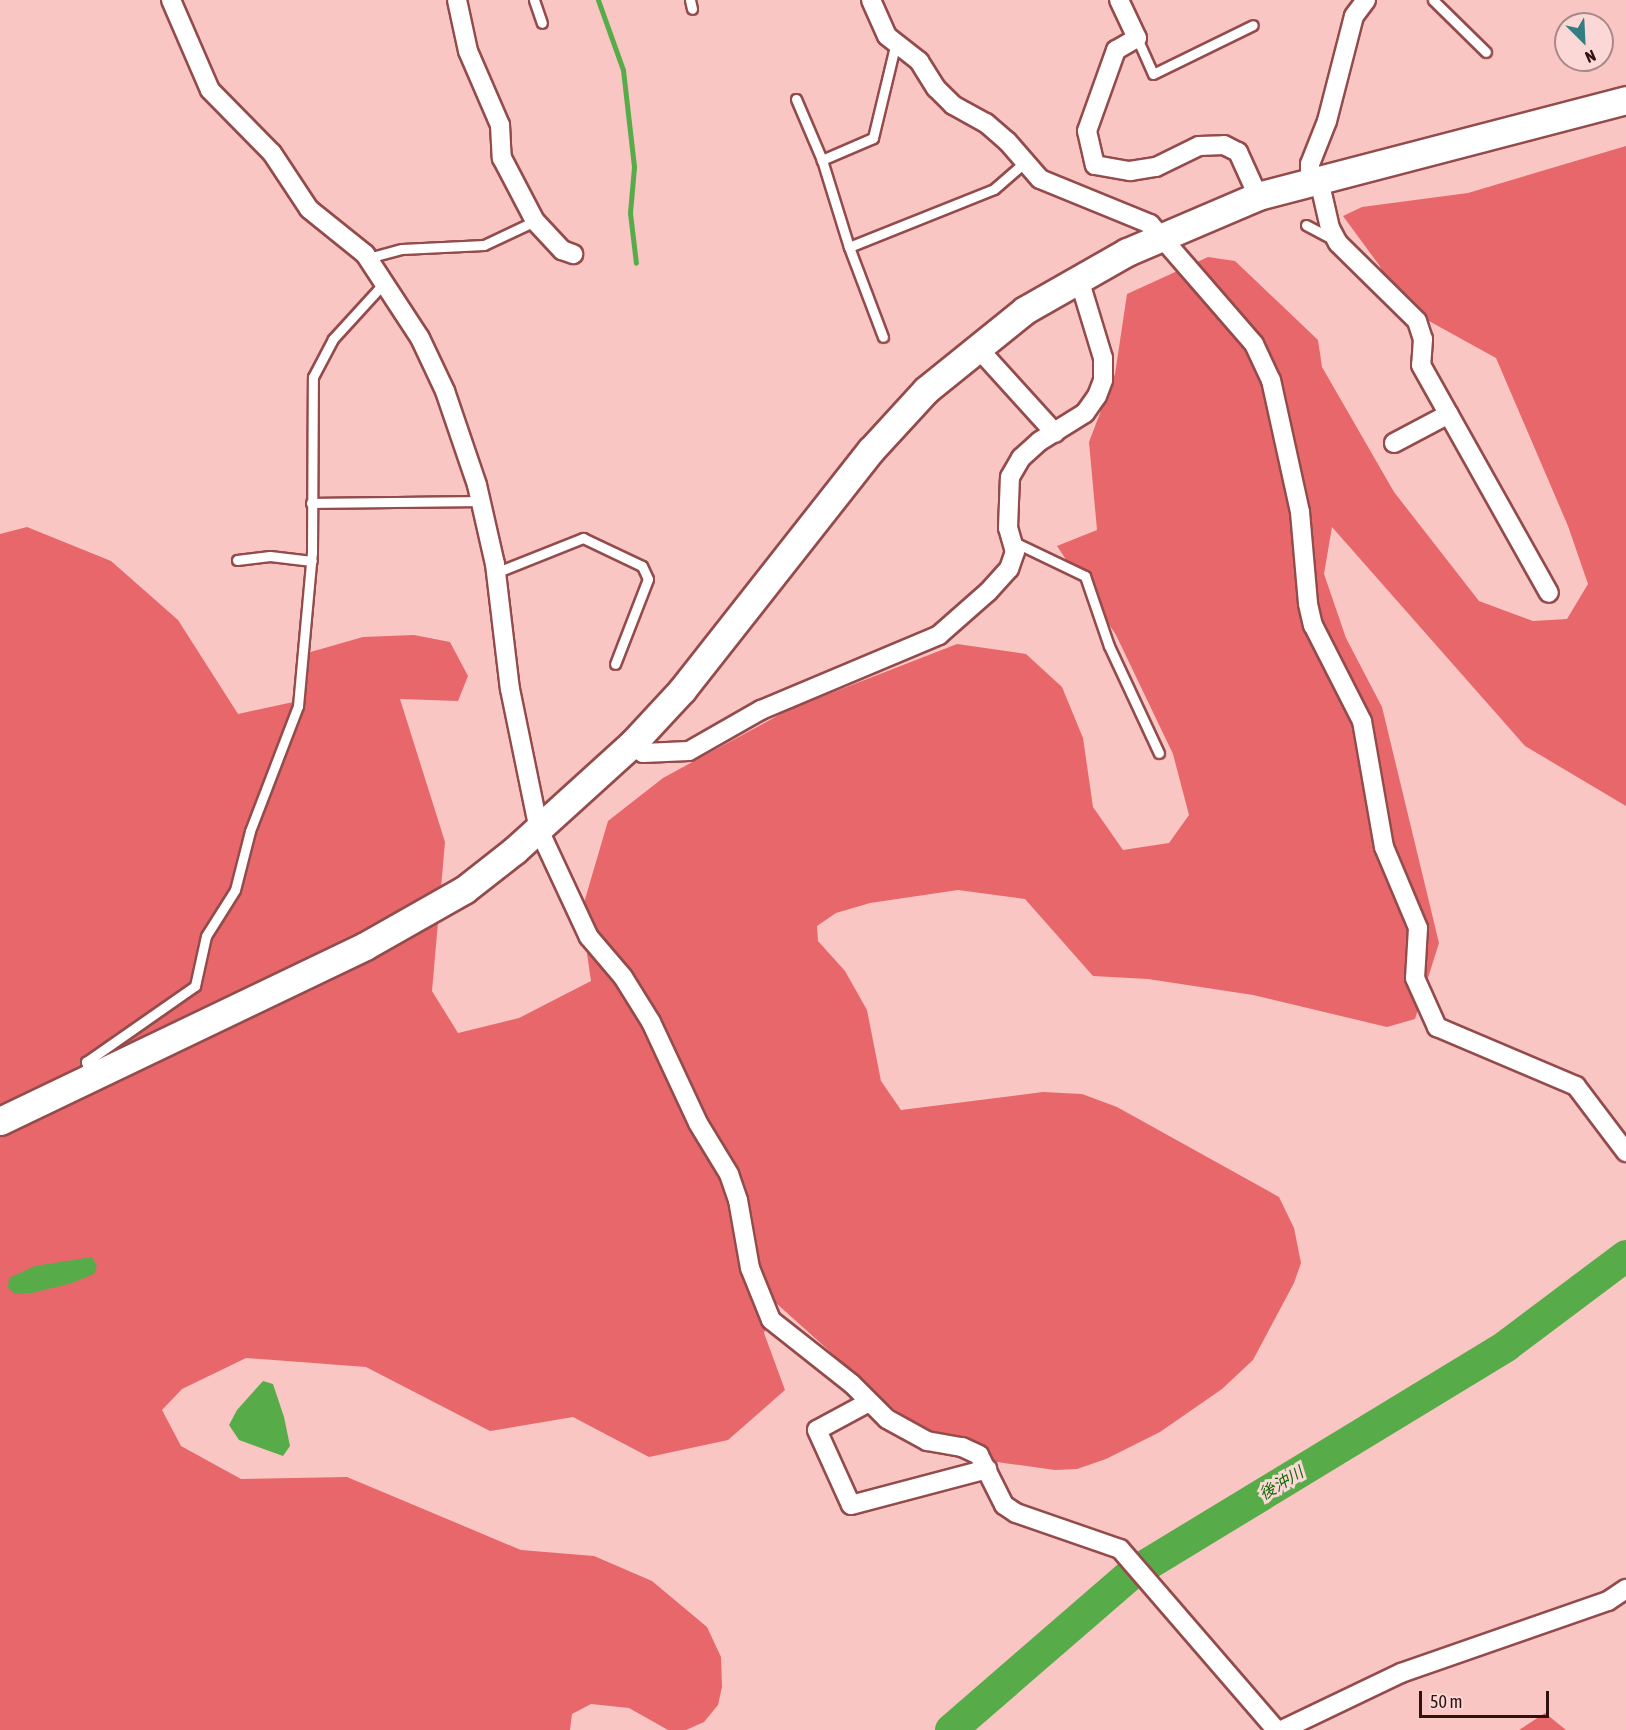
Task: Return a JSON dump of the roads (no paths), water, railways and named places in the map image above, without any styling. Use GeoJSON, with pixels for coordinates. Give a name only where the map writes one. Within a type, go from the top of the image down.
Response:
{"type":"FeatureCollection","features":[{"type":"Feature","properties":{"kind":"street"},"geometry":{"type":"LineString","coordinates":[[171,0],[210,90],[272,153],[309,209],[368,258],[420,338],[445,391],[480,501],[495,573],[512,700],[539,830],[589,937],[623,977],[651,1022],[698,1123],[729,1174],[738,1200],[750,1268],[771,1320],[887,1419],[927,1441],[962,1447],[979,1455],[1004,1505],[1016,1513],[1120,1549],[1276,1730]]}},
{"type":"Feature","properties":{"kind":"street"},"geometry":{"type":"LineString","coordinates":[[457,0],[468,51],[500,125],[502,158],[535,221],[562,250],[573,254]]}},
{"type":"Feature","properties":{"kind":"street"},"geometry":{"type":"LineString","coordinates":[[871,0],[887,36],[919,61],[936,88],[953,105],[986,123],[1007,141],[1040,179],[1125,211],[1150,224],[1254,344],[1271,380],[1300,512],[1308,604],[1322,642],[1362,722],[1384,847],[1418,928],[1415,978],[1437,1027],[1576,1086],[1626,1152]]}},
{"type":"Feature","properties":{"kind":"street"},"geometry":{"type":"LineString","coordinates":[[1119,0],[1137,38],[1116,50],[1087,131],[1095,165],[1130,171],[1156,166],[1199,146],[1224,145],[1238,152],[1258,196]]}},
{"type":"Feature","properties":{"kind":"street"},"geometry":{"type":"LineString","coordinates":[[1366,0],[1354,16],[1330,110],[1310,164],[1314,181],[1330,228],[1338,243],[1418,321],[1423,339],[1421,365],[1549,593]]}},
{"type":"Feature","properties":{"kind":"street"},"geometry":{"type":"LineString","coordinates":[[0,1121],[92,1079],[365,946],[464,890],[539,830],[632,744],[709,659],[871,450],[926,390],[1025,310],[1162,236],[1258,196],[1626,100]]}},
{"type":"Feature","properties":{"kind":"street"},"geometry":{"type":"LineString","coordinates":[[632,744],[643,753],[689,751],[761,710],[939,635],[1009,569],[1015,552],[1008,528],[1010,477],[1022,458],[1085,413],[1097,396],[1103,380],[1103,358],[1079,279]]}},
{"type":"Feature","properties":{"kind":"street"},"geometry":{"type":"LineString","coordinates":[[977,347],[1054,433]]}},
{"type":"Feature","properties":{"kind":"street"},"geometry":{"type":"LineString","coordinates":[[1394,443],[1449,414]]}},
{"type":"Feature","properties":{"kind":"street"},"geometry":{"type":"LineString","coordinates":[[869,1402],[818,1430],[851,1505],[987,1468]]}},
{"type":"Feature","properties":{"kind":"street"},"geometry":{"type":"LineString","coordinates":[[1281,1730],[1401,1673],[1597,1605],[1626,1589]]}},
{"type":"Feature","properties":{"kind":"lane"},"geometry":{"type":"LineString","coordinates":[[534,0],[542,22]]}},
{"type":"Feature","properties":{"kind":"lane"},"geometry":{"type":"LineString","coordinates":[[1433,0],[1486,52]]}},
{"type":"Feature","properties":{"kind":"lane"},"geometry":{"type":"LineString","coordinates":[[1137,38],[1153,74],[1252,25]]}},
{"type":"Feature","properties":{"kind":"lane"},"geometry":{"type":"LineString","coordinates":[[822,160],[873,138],[896,42]]}},
{"type":"Feature","properties":{"kind":"lane"},"geometry":{"type":"LineString","coordinates":[[796,99],[822,160],[849,247],[883,337]]}},
{"type":"Feature","properties":{"kind":"lane"},"geometry":{"type":"LineString","coordinates":[[849,247],[994,189],[1024,163]]}},
{"type":"Feature","properties":{"kind":"lane"},"geometry":{"type":"LineString","coordinates":[[368,258],[402,249],[484,245],[535,221]]}},
{"type":"Feature","properties":{"kind":"lane"},"geometry":{"type":"LineString","coordinates":[[1306,225],[1338,243]]}},
{"type":"Feature","properties":{"kind":"lane"},"geometry":{"type":"LineString","coordinates":[[92,1079],[86,1062],[198,980],[206,936],[235,890],[250,831],[295,719],[306,646],[312,561],[313,376],[333,339],[385,282]]}},
{"type":"Feature","properties":{"kind":"lane"},"geometry":{"type":"LineString","coordinates":[[311,503],[480,501]]}},
{"type":"Feature","properties":{"kind":"lane"},"geometry":{"type":"LineString","coordinates":[[495,573],[583,538],[642,566],[648,579],[615,664]]}},
{"type":"Feature","properties":{"kind":"lane"},"geometry":{"type":"LineString","coordinates":[[1011,541],[1085,576],[1109,646],[1159,753]]}},
{"type":"Feature","properties":{"kind":"lane"},"geometry":{"type":"LineString","coordinates":[[237,560],[270,556],[312,561]]}},
{"type":"Feature","properties":{"kind":"waterway"},"geometry":{"type":"LineString","coordinates":[[598,0],[623,70],[634,167],[630,213],[636,263]]}},
{"type":"Feature","properties":{"kind":"waterway","name":"後沖川"},"geometry":{"type":"LineString","coordinates":[[951,1730],[1130,1575],[1506,1346],[1626,1256]]}}]}
